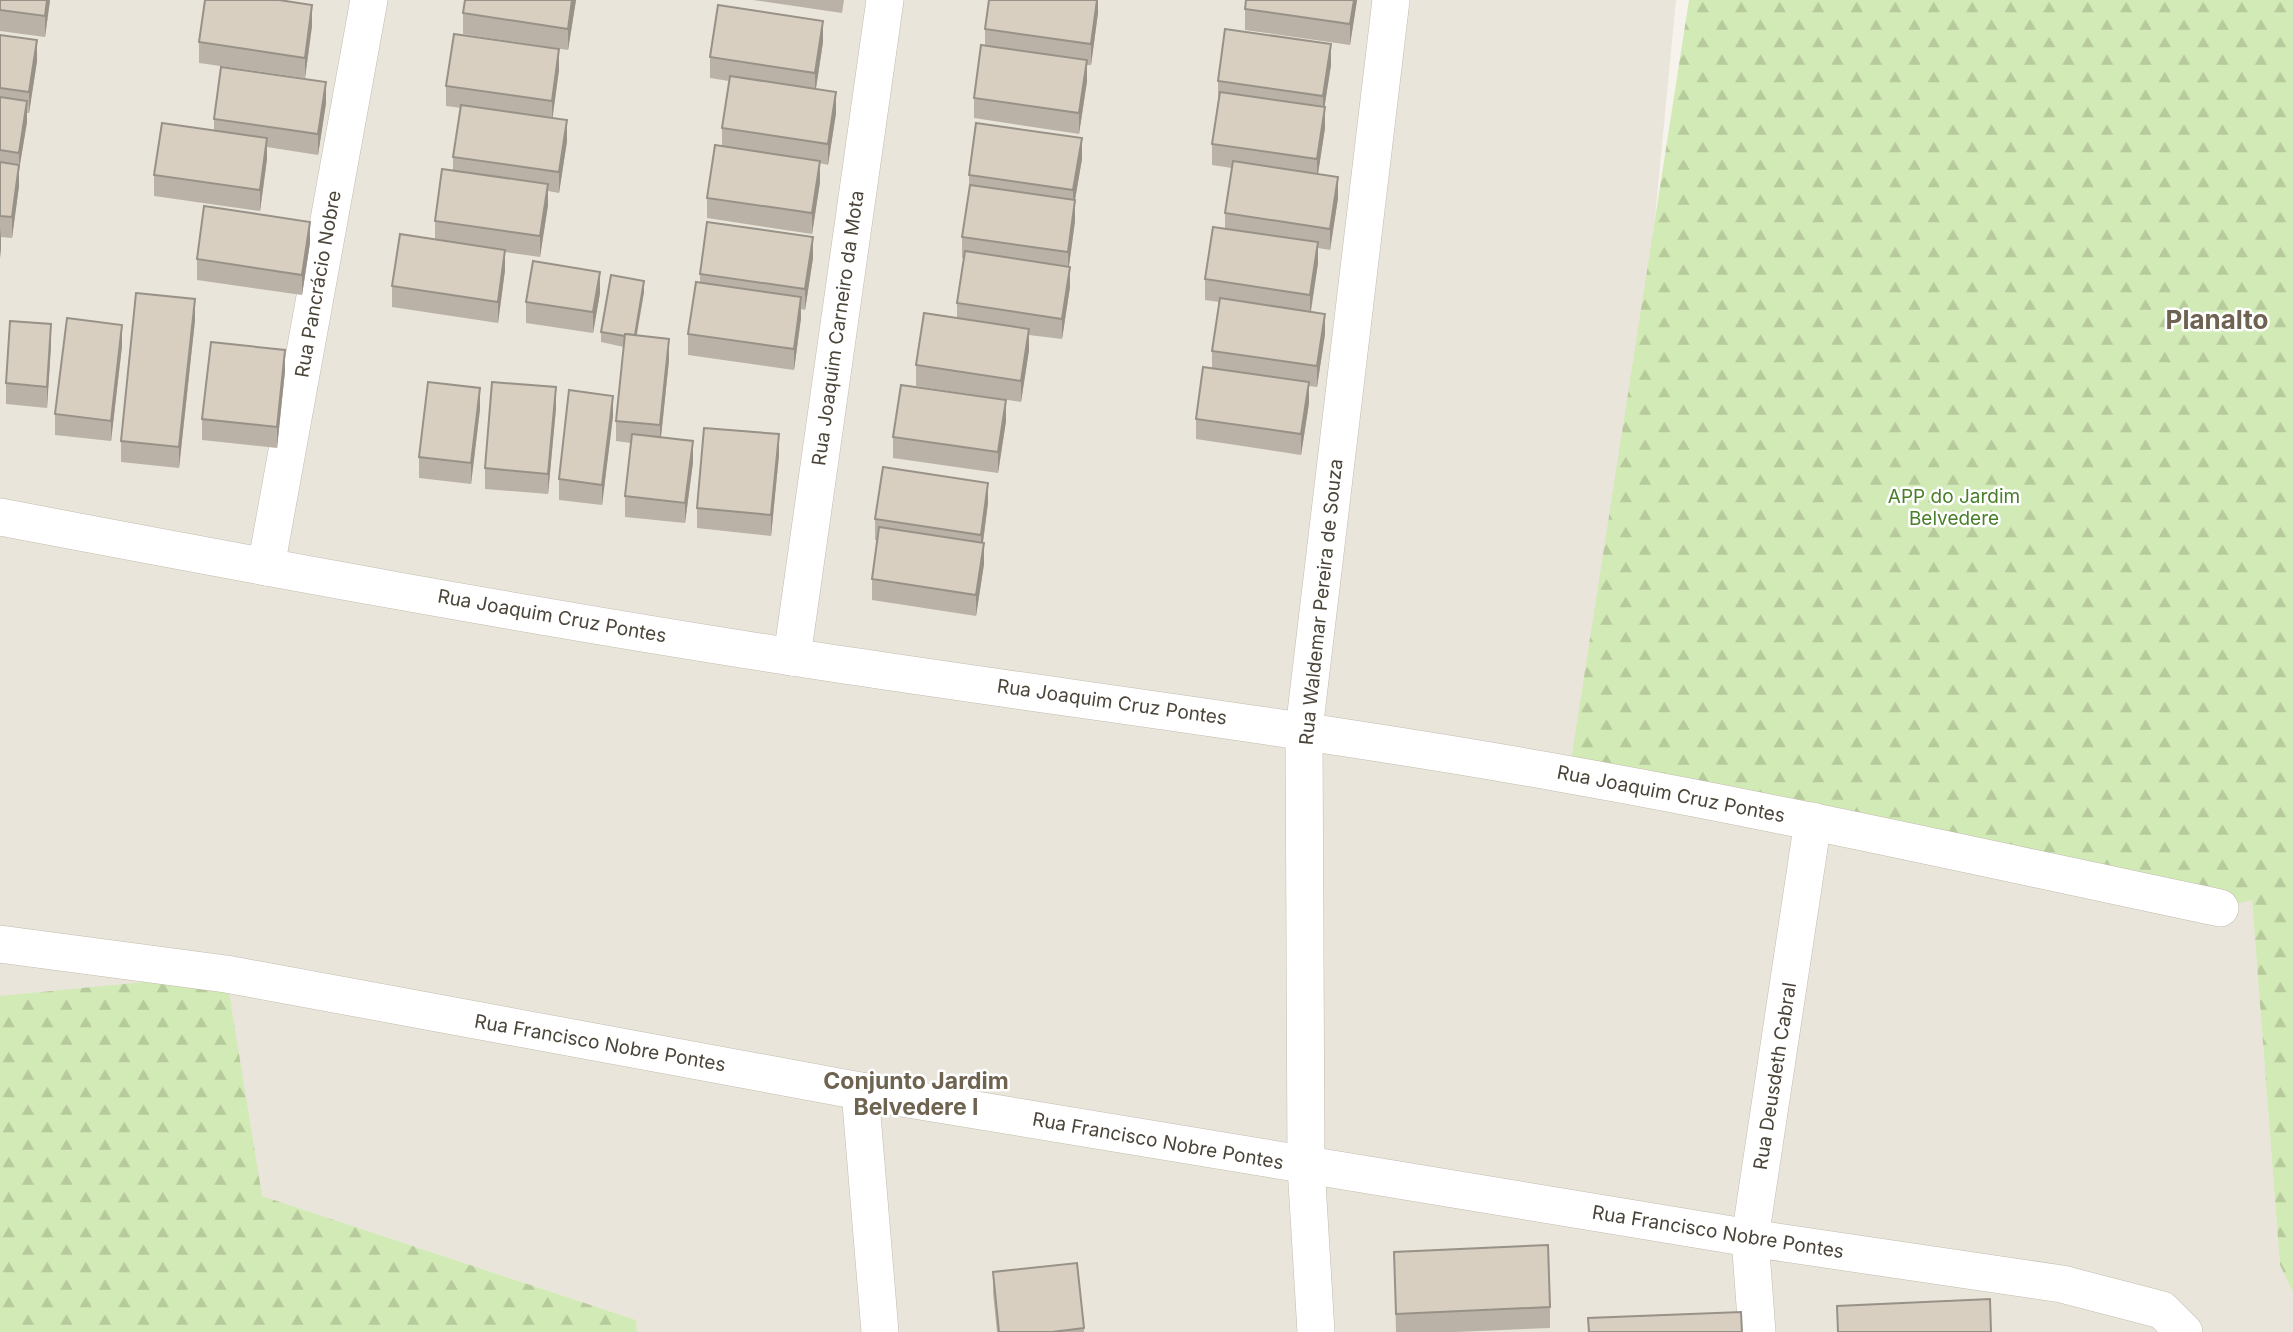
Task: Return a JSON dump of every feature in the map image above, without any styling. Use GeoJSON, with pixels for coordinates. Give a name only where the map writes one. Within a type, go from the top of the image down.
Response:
{"type":"FeatureCollection","features":[{"type":"Feature","properties":{"kind":"street","name":"Rua Pancrácio Nobre"},"geometry":{"type":"LineString","coordinates":[[266,567],[369,0]]}},
{"type":"Feature","properties":{"kind":"street","name":"Rua Joaquim Carneiro da Mota"},"geometry":{"type":"LineString","coordinates":[[792,657],[885,0]]}},
{"type":"Feature","properties":{"kind":"street","name":"Rua Waldemar Pereira de Souza"},"geometry":{"type":"LineString","coordinates":[[1316,1332],[1306,1166],[1304,730],[1391,0]]}},
{"type":"Feature","properties":{"kind":"street","name":"Rua Joaquim Cruz Pontes"},"geometry":{"type":"LineString","coordinates":[[0,517],[266,567],[792,657],[1304,730],[1569,774],[1813,821],[2220,908]]}},
{"type":"Feature","properties":{"kind":"street","name":"Rua Deusdeth Cabral"},"geometry":{"type":"LineString","coordinates":[[1757,1332],[1750,1238],[1813,821]]}},
{"type":"Feature","properties":{"kind":"street","name":"Rua Francisco Nobre Pontes"},"geometry":{"type":"LineString","coordinates":[[0,944],[226,974],[860,1091],[1750,1238],[2062,1284],[2162,1310],[2184,1332]]}},
{"type":"Feature","properties":{"kind":"street"},"geometry":{"type":"LineString","coordinates":[[860,1091],[880,1332]]}},
{"type":"Feature","properties":{"kind":"shaded area","name":"Conjunto Jardim Belvedere I"},"geometry":{"type":"Polygon","coordinates":[[[0,0],[1676,0],[1600,786],[2252,899],[2280,1264],[2293,1292],[2293,1332],[637,1332],[636,1320],[262,1196],[0,996],[0,0]]]}},
{"type":"Feature","properties":{"kind":"green space","name":"APP do Jardim Belvedere"},"geometry":{"type":"Polygon","coordinates":[[[1689,0],[2293,0],[2293,1292],[2280,1265],[2252,900],[2220,908],[1569,774],[1689,0]]]}},
{"type":"Feature","properties":{"kind":"green space"},"geometry":{"type":"Polygon","coordinates":[[[226,974],[262,1196],[636,1320],[637,1332],[0,1332],[0,996],[226,974]]]}},
{"type":"Feature","properties":{"kind":"building"},"geometry":{"type":"Polygon","coordinates":[[[0,0],[47,0],[45,16],[0,10],[0,0]]]}},
{"type":"Feature","properties":{"kind":"building"},"geometry":{"type":"Polygon","coordinates":[[[205,0],[279,0],[312,5],[305,58],[199,42],[205,0]]]}},
{"type":"Feature","properties":{"kind":"building"},"geometry":{"type":"Polygon","coordinates":[[[465,0],[572,0],[568,29],[463,13],[465,0]]]}},
{"type":"Feature","properties":{"kind":"building"},"geometry":{"type":"Polygon","coordinates":[[[989,0],[1097,0],[1091,44],[985,29],[989,0]]]}},
{"type":"Feature","properties":{"kind":"building"},"geometry":{"type":"Polygon","coordinates":[[[1246,0],[1354,0],[1350,24],[1245,9],[1246,0]]]}},
{"type":"Feature","properties":{"kind":"building"},"geometry":{"type":"Polygon","coordinates":[[[718,5],[823,21],[815,73],[710,57],[718,5]]]}},
{"type":"Feature","properties":{"kind":"building"},"geometry":{"type":"Polygon","coordinates":[[[1225,29],[1331,44],[1323,96],[1218,81],[1225,29]]]}},
{"type":"Feature","properties":{"kind":"building"},"geometry":{"type":"Polygon","coordinates":[[[454,34],[559,49],[552,101],[446,86],[454,34]]]}},
{"type":"Feature","properties":{"kind":"building"},"geometry":{"type":"Polygon","coordinates":[[[0,35],[37,40],[29,92],[0,88],[0,35]]]}},
{"type":"Feature","properties":{"kind":"building"},"geometry":{"type":"Polygon","coordinates":[[[981,45],[1087,60],[1079,113],[974,98],[981,45]]]}},
{"type":"Feature","properties":{"kind":"building"},"geometry":{"type":"Polygon","coordinates":[[[221,67],[326,82],[318,134],[214,119],[221,67]]]}},
{"type":"Feature","properties":{"kind":"building"},"geometry":{"type":"Polygon","coordinates":[[[730,76],[836,92],[828,144],[722,128],[730,76]]]}},
{"type":"Feature","properties":{"kind":"building"},"geometry":{"type":"Polygon","coordinates":[[[1220,92],[1325,107],[1317,159],[1212,144],[1220,92]]]}},
{"type":"Feature","properties":{"kind":"building"},"geometry":{"type":"Polygon","coordinates":[[[0,97],[27,101],[19,153],[0,150],[0,97]]]}},
{"type":"Feature","properties":{"kind":"building"},"geometry":{"type":"Polygon","coordinates":[[[461,105],[567,120],[559,172],[453,157],[461,105]]]}},
{"type":"Feature","properties":{"kind":"building"},"geometry":{"type":"Polygon","coordinates":[[[162,123],[267,138],[260,190],[154,175],[162,123]]]}},
{"type":"Feature","properties":{"kind":"building"},"geometry":{"type":"Polygon","coordinates":[[[976,123],[1082,138],[1073,190],[969,175],[976,123]]]}},
{"type":"Feature","properties":{"kind":"building"},"geometry":{"type":"Polygon","coordinates":[[[715,145],[820,161],[812,213],[707,198],[715,145]]]}},
{"type":"Feature","properties":{"kind":"building"},"geometry":{"type":"Polygon","coordinates":[[[1233,161],[1338,177],[1330,229],[1225,213],[1233,161]]]}},
{"type":"Feature","properties":{"kind":"building"},"geometry":{"type":"Polygon","coordinates":[[[0,162],[19,165],[12,217],[0,216],[0,162]]]}},
{"type":"Feature","properties":{"kind":"building"},"geometry":{"type":"Polygon","coordinates":[[[442,169],[548,184],[540,236],[435,221],[442,169]]]}},
{"type":"Feature","properties":{"kind":"building"},"geometry":{"type":"Polygon","coordinates":[[[970,185],[1075,200],[1068,252],[962,237],[970,185]]]}},
{"type":"Feature","properties":{"kind":"building"},"geometry":{"type":"Polygon","coordinates":[[[204,206],[310,222],[302,275],[197,259],[204,206]]]}},
{"type":"Feature","properties":{"kind":"building"},"geometry":{"type":"Polygon","coordinates":[[[707,222],[813,237],[805,289],[700,274],[707,222]]]}},
{"type":"Feature","properties":{"kind":"building"},"geometry":{"type":"Polygon","coordinates":[[[1213,227],[1318,242],[1310,295],[1205,279],[1213,227]]]}},
{"type":"Feature","properties":{"kind":"building"},"geometry":{"type":"Polygon","coordinates":[[[400,234],[505,250],[498,302],[392,286],[400,234]]]}},
{"type":"Feature","properties":{"kind":"building"},"geometry":{"type":"Polygon","coordinates":[[[965,251],[1070,267],[1062,319],[957,303],[965,251]]]}},
{"type":"Feature","properties":{"kind":"building"},"geometry":{"type":"Polygon","coordinates":[[[533,261],[600,272],[593,312],[526,302],[533,261]]]}},
{"type":"Feature","properties":{"kind":"building"},"geometry":{"type":"Polygon","coordinates":[[[611,275],[644,281],[635,335],[601,332],[611,275]]]}},
{"type":"Feature","properties":{"kind":"building"},"geometry":{"type":"Polygon","coordinates":[[[696,282],[801,297],[794,349],[688,334],[696,282]]]}},
{"type":"Feature","properties":{"kind":"building"},"geometry":{"type":"Polygon","coordinates":[[[136,293],[195,299],[179,447],[121,441],[136,293]]]}},
{"type":"Feature","properties":{"kind":"building"},"geometry":{"type":"Polygon","coordinates":[[[1220,298],[1325,314],[1317,366],[1212,351],[1220,298]]]}},
{"type":"Feature","properties":{"kind":"building"},"geometry":{"type":"Polygon","coordinates":[[[924,313],[1029,329],[1021,381],[916,365],[924,313]]]}},
{"type":"Feature","properties":{"kind":"building"},"geometry":{"type":"Polygon","coordinates":[[[67,318],[122,325],[111,421],[55,414],[67,318]]]}},
{"type":"Feature","properties":{"kind":"building"},"geometry":{"type":"Polygon","coordinates":[[[10,321],[51,324],[47,387],[6,383],[10,321]]]}},
{"type":"Feature","properties":{"kind":"building"},"geometry":{"type":"Polygon","coordinates":[[[625,334],[669,339],[660,425],[616,421],[625,334]]]}},
{"type":"Feature","properties":{"kind":"building"},"geometry":{"type":"Polygon","coordinates":[[[211,342],[285,350],[277,427],[202,419],[211,342]]]}},
{"type":"Feature","properties":{"kind":"building"},"geometry":{"type":"Polygon","coordinates":[[[1203,367],[1309,382],[1301,434],[1196,419],[1203,367]]]}},
{"type":"Feature","properties":{"kind":"building"},"geometry":{"type":"Polygon","coordinates":[[[428,382],[480,388],[471,463],[419,457],[428,382]]]}},
{"type":"Feature","properties":{"kind":"building"},"geometry":{"type":"Polygon","coordinates":[[[492,382],[556,387],[548,474],[485,468],[492,382]]]}},
{"type":"Feature","properties":{"kind":"building"},"geometry":{"type":"Polygon","coordinates":[[[901,385],[1006,400],[998,452],[893,437],[901,385]]]}},
{"type":"Feature","properties":{"kind":"building"},"geometry":{"type":"Polygon","coordinates":[[[569,390],[613,396],[602,485],[559,479],[569,390]]]}},
{"type":"Feature","properties":{"kind":"building"},"geometry":{"type":"Polygon","coordinates":[[[704,428],[779,434],[771,515],[697,508],[704,428]]]}},
{"type":"Feature","properties":{"kind":"building"},"geometry":{"type":"Polygon","coordinates":[[[632,434],[693,441],[685,503],[625,496],[632,434]]]}},
{"type":"Feature","properties":{"kind":"building"},"geometry":{"type":"Polygon","coordinates":[[[883,467],[988,483],[981,535],[875,519],[883,467]]]}},
{"type":"Feature","properties":{"kind":"building"},"geometry":{"type":"Polygon","coordinates":[[[879,527],[984,543],[976,595],[872,579],[879,527]]]}},
{"type":"Feature","properties":{"kind":"building"},"geometry":{"type":"Polygon","coordinates":[[[1548,1245],[1550,1307],[1396,1314],[1394,1252],[1548,1245]]]}},
{"type":"Feature","properties":{"kind":"building"},"geometry":{"type":"Polygon","coordinates":[[[1077,1263],[1084,1328],[1052,1332],[999,1332],[993,1272],[1077,1263]]]}},
{"type":"Feature","properties":{"kind":"building"},"geometry":{"type":"Polygon","coordinates":[[[1990,1299],[1991,1332],[1838,1332],[1837,1306],[1990,1299]]]}},
{"type":"Feature","properties":{"kind":"building"},"geometry":{"type":"Polygon","coordinates":[[[1741,1312],[1742,1332],[1589,1332],[1588,1318],[1741,1312]]]}},
{"type":"Feature","properties":{"kind":"district","name":"Planalto"},"geometry":{"type":"Point","coordinates":[2217,319]}},
{"type":"Feature","properties":{"kind":"district","name":"Conjunto Jardim Belvedere I"},"geometry":{"type":"Point","coordinates":[916,1094]}}]}
